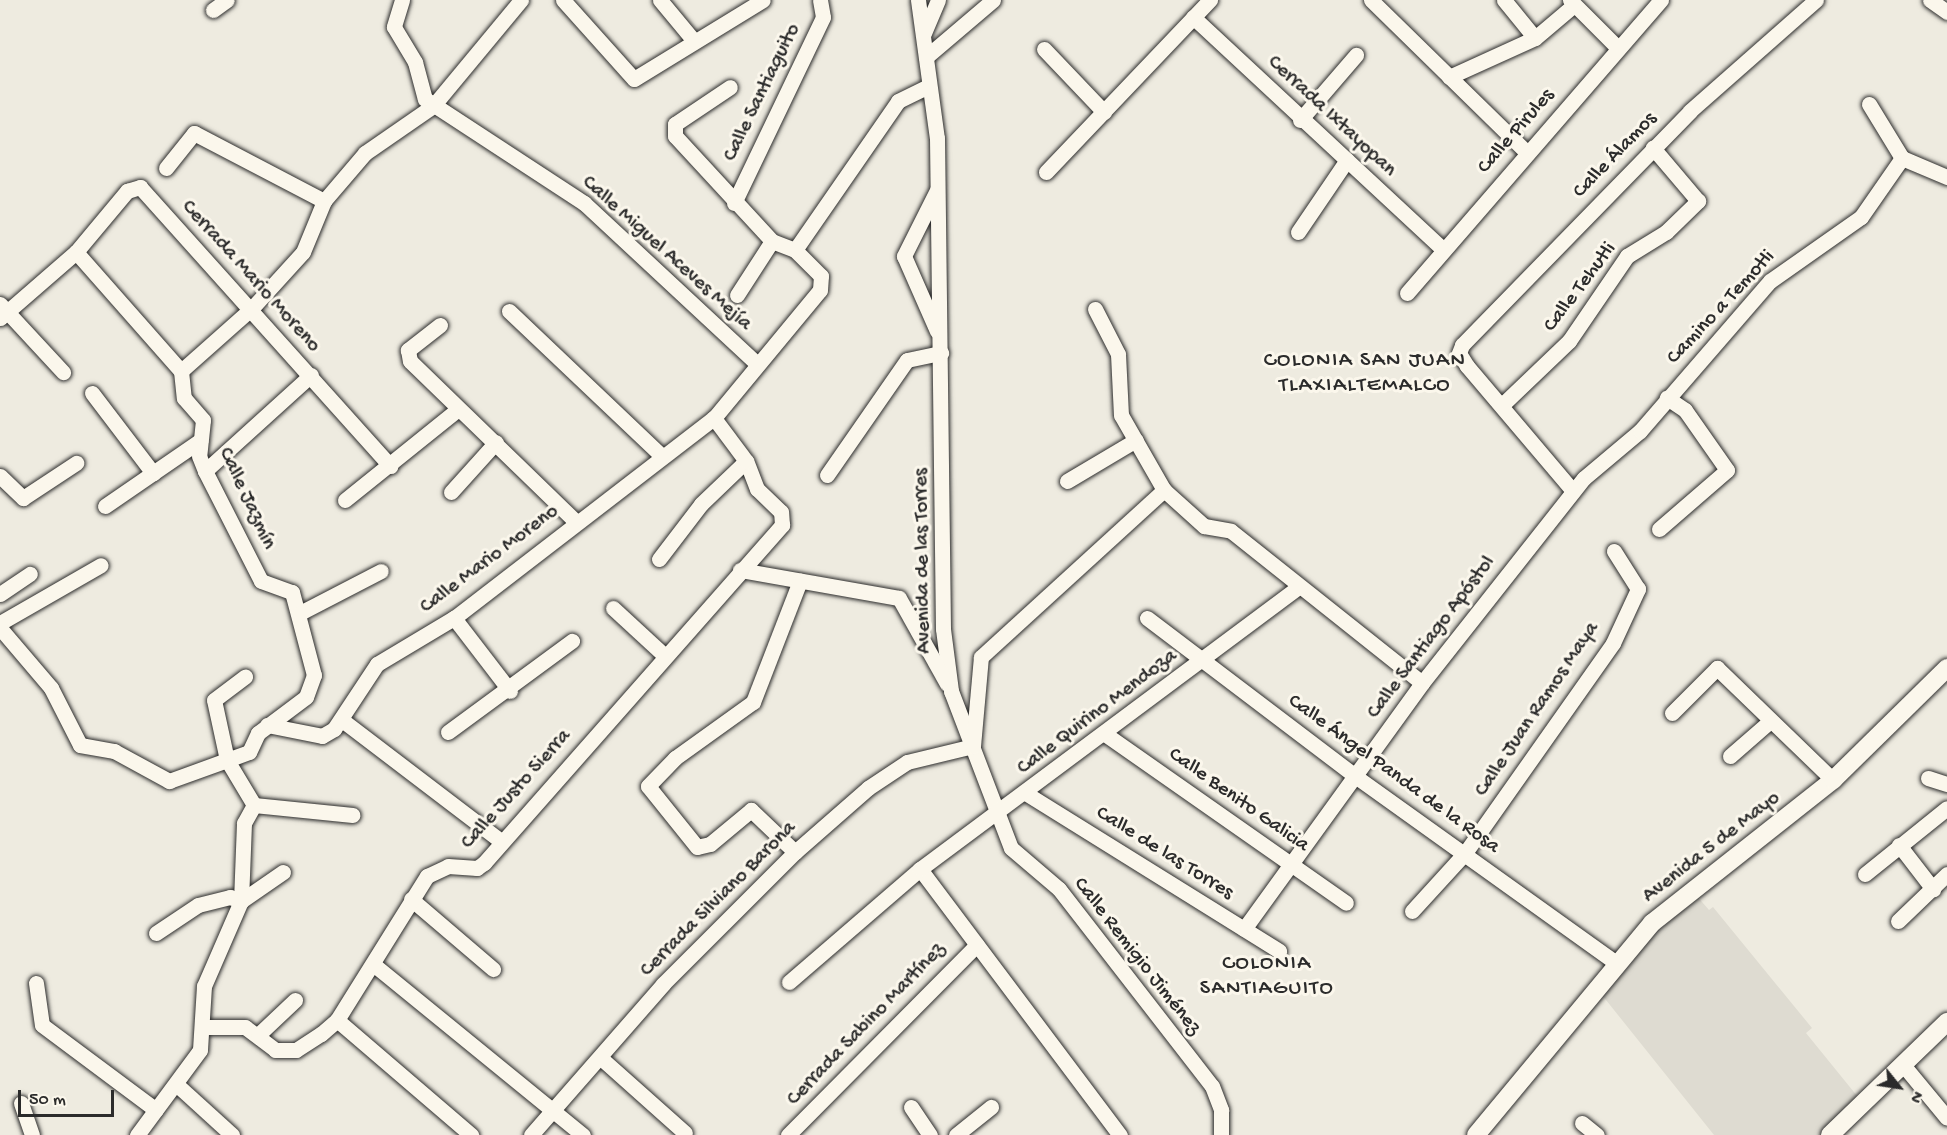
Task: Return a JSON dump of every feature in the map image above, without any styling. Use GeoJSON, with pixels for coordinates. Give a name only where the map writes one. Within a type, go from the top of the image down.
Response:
{"type":"FeatureCollection","features":[{"type":"Feature","properties":{"kind":"main road","name":"Avenida 5 de Mayo"},"geometry":{"type":"LineString","coordinates":[[1476,1135],[1616,963],[1689,889],[1833,780],[1947,668]]}},
{"type":"Feature","properties":{"kind":"main road"},"geometry":{"type":"LineString","coordinates":[[1830,1135],[1947,1022]]}},
{"type":"Feature","properties":{"kind":"street"},"geometry":{"type":"LineString","coordinates":[[213,10],[227,0]]}},
{"type":"Feature","properties":{"kind":"street"},"geometry":{"type":"LineString","coordinates":[[402,0],[394,27],[433,106]]}},
{"type":"Feature","properties":{"kind":"street"},"geometry":{"type":"LineString","coordinates":[[63,372],[3,311],[76,252],[181,371],[253,307],[303,252],[324,201],[365,153],[433,106],[520,0]]}},
{"type":"Feature","properties":{"kind":"street"},"geometry":{"type":"LineString","coordinates":[[563,0],[634,79],[763,0]]}},
{"type":"Feature","properties":{"kind":"street"},"geometry":{"type":"LineString","coordinates":[[660,0],[694,41]]}},
{"type":"Feature","properties":{"kind":"street","name":"Calle Santiaguito"},"geometry":{"type":"LineString","coordinates":[[734,203],[823,17],[820,0]]}},
{"type":"Feature","properties":{"kind":"street","name":"Avenida de las Torres"},"geometry":{"type":"LineString","coordinates":[[918,0],[937,138],[937,190],[942,241],[938,333],[941,353],[943,629],[951,691],[997,814]]}},
{"type":"Feature","properties":{"kind":"street","name":"Avenida de las Torres"},"geometry":{"type":"LineString","coordinates":[[924,33],[938,0]]}},
{"type":"Feature","properties":{"kind":"street"},"geometry":{"type":"LineString","coordinates":[[926,57],[993,0]]}},
{"type":"Feature","properties":{"kind":"street"},"geometry":{"type":"LineString","coordinates":[[1046,172],[1210,0]]}},
{"type":"Feature","properties":{"kind":"street"},"geometry":{"type":"LineString","coordinates":[[1371,0],[1527,153]]}},
{"type":"Feature","properties":{"kind":"street"},"geometry":{"type":"LineString","coordinates":[[1504,0],[1535,38]]}},
{"type":"Feature","properties":{"kind":"street","name":"Calle Pirules"},"geometry":{"type":"LineString","coordinates":[[1407,293],[1442,248],[1661,0]]}},
{"type":"Feature","properties":{"kind":"street","name":"Calle Álamos"},"geometry":{"type":"LineString","coordinates":[[1502,405],[1459,353],[1653,147],[1816,0]]}},
{"type":"Feature","properties":{"kind":"street"},"geometry":{"type":"LineString","coordinates":[[1930,0],[1947,12]]}},
{"type":"Feature","properties":{"kind":"street"},"geometry":{"type":"LineString","coordinates":[[1449,77],[1535,38],[1572,2],[1618,48]]}},
{"type":"Feature","properties":{"kind":"street","name":"Cerrada Ixtayopan"},"geometry":{"type":"LineString","coordinates":[[1193,17],[1300,120],[1442,248]]}},
{"type":"Feature","properties":{"kind":"street"},"geometry":{"type":"LineString","coordinates":[[1044,49],[1104,112]]}},
{"type":"Feature","properties":{"kind":"street"},"geometry":{"type":"LineString","coordinates":[[1300,120],[1356,55]]}},
{"type":"Feature","properties":{"kind":"street"},"geometry":{"type":"LineString","coordinates":[[730,87],[672,130],[734,203],[772,241],[795,250],[898,101],[929,86]]}},
{"type":"Feature","properties":{"kind":"street"},"geometry":{"type":"LineString","coordinates":[[1869,104],[1902,158],[1947,177]]}},
{"type":"Feature","properties":{"kind":"street","name":"Calle Miguel Aceves Mejía"},"geometry":{"type":"LineString","coordinates":[[433,106],[584,203],[757,364]]}},
{"type":"Feature","properties":{"kind":"street"},"geometry":{"type":"LineString","coordinates":[[166,168],[194,133],[324,201]]}},
{"type":"Feature","properties":{"kind":"street","name":"Calle Tehutli"},"geometry":{"type":"LineString","coordinates":[[1502,405],[1569,341],[1627,256],[1666,232],[1698,201],[1653,147]]}},
{"type":"Feature","properties":{"kind":"street","name":"Camino a Temotli"},"geometry":{"type":"LineString","coordinates":[[1573,491],[1667,398],[1770,281],[1861,217],[1902,158]]}},
{"type":"Feature","properties":{"kind":"street"},"geometry":{"type":"LineString","coordinates":[[1298,232],[1347,160]]}},
{"type":"Feature","properties":{"kind":"street","name":"Cerrada Mario Moreno"},"geometry":{"type":"LineString","coordinates":[[76,252],[121,197],[140,187],[253,307],[390,466]]}},
{"type":"Feature","properties":{"kind":"street","name":"Avenida de las Torres"},"geometry":{"type":"LineString","coordinates":[[937,190],[903,256],[938,333]]}},
{"type":"Feature","properties":{"kind":"street"},"geometry":{"type":"LineString","coordinates":[[737,295],[772,241]]}},
{"type":"Feature","properties":{"kind":"street","name":"Calle Mario Moreno"},"geometry":{"type":"LineString","coordinates":[[267,725],[322,736],[342,720],[377,664],[454,618],[661,455],[714,418],[823,284],[795,250]]}},
{"type":"Feature","properties":{"kind":"street"},"geometry":{"type":"LineString","coordinates":[[1095,309],[1118,354],[1119,406],[1164,490],[1204,526],[1231,531],[1422,683]]}},
{"type":"Feature","properties":{"kind":"street"},"geometry":{"type":"LineString","coordinates":[[509,311],[551,356],[661,455]]}},
{"type":"Feature","properties":{"kind":"street"},"geometry":{"type":"LineString","coordinates":[[440,325],[407,356],[458,410],[496,442],[576,522]]}},
{"type":"Feature","properties":{"kind":"street"},"geometry":{"type":"LineString","coordinates":[[827,475],[907,360],[941,353]]}},
{"type":"Feature","properties":{"kind":"street","name":"Calle Jazmín"},"geometry":{"type":"LineString","coordinates":[[181,371],[184,398],[202,420],[201,440],[205,471],[261,580],[292,592],[300,613],[314,675],[312,691],[267,725]]}},
{"type":"Feature","properties":{"kind":"street"},"geometry":{"type":"LineString","coordinates":[[205,471],[311,375]]}},
{"type":"Feature","properties":{"kind":"street"},"geometry":{"type":"LineString","coordinates":[[92,393],[153,473]]}},
{"type":"Feature","properties":{"kind":"street"},"geometry":{"type":"LineString","coordinates":[[1659,529],[1727,470],[1684,410],[1667,398]]}},
{"type":"Feature","properties":{"kind":"street"},"geometry":{"type":"LineString","coordinates":[[1502,405],[1573,491]]}},
{"type":"Feature","properties":{"kind":"street"},"geometry":{"type":"LineString","coordinates":[[345,500],[458,410]]}},
{"type":"Feature","properties":{"kind":"street"},"geometry":{"type":"LineString","coordinates":[[714,418],[746,461],[757,489],[785,518],[740,570]]}},
{"type":"Feature","properties":{"kind":"street"},"geometry":{"type":"LineString","coordinates":[[105,506],[201,440]]}},
{"type":"Feature","properties":{"kind":"street"},"geometry":{"type":"LineString","coordinates":[[1067,482],[1136,440]]}},
{"type":"Feature","properties":{"kind":"street"},"geometry":{"type":"LineString","coordinates":[[451,492],[496,442]]}},
{"type":"Feature","properties":{"kind":"street"},"geometry":{"type":"LineString","coordinates":[[659,559],[701,504],[746,461]]}},
{"type":"Feature","properties":{"kind":"street"},"geometry":{"type":"LineString","coordinates":[[0,476],[23,498],[76,463]]}},
{"type":"Feature","properties":{"kind":"street"},"geometry":{"type":"LineString","coordinates":[[973,746],[981,657],[1164,490]]}},
{"type":"Feature","properties":{"kind":"street","name":"Calle Santiago Apóstol"},"geometry":{"type":"LineString","coordinates":[[1244,928],[1422,683],[1573,491]]}},
{"type":"Feature","properties":{"kind":"street","name":"Calle Juan Ramos Maya"},"geometry":{"type":"LineString","coordinates":[[1412,911],[1465,853],[1613,643],[1635,599],[1635,580],[1614,551]]}},
{"type":"Feature","properties":{"kind":"street"},"geometry":{"type":"LineString","coordinates":[[0,623],[101,565]]}},
{"type":"Feature","properties":{"kind":"street"},"geometry":{"type":"LineString","coordinates":[[740,570],[899,598],[951,691]]}},
{"type":"Feature","properties":{"kind":"street","name":"Calle Justo Sierra"},"geometry":{"type":"LineString","coordinates":[[204,1027],[228,1023],[258,1035],[275,1050],[296,1050],[337,1020],[411,899],[439,869],[477,868],[740,570]]}},
{"type":"Feature","properties":{"kind":"street"},"geometry":{"type":"LineString","coordinates":[[300,613],[381,571]]}},
{"type":"Feature","properties":{"kind":"street"},"geometry":{"type":"LineString","coordinates":[[0,594],[30,574]]}},
{"type":"Feature","properties":{"kind":"street"},"geometry":{"type":"LineString","coordinates":[[795,852],[751,810],[710,843],[697,847],[648,791],[650,780],[675,758],[753,702],[800,581]]}},
{"type":"Feature","properties":{"kind":"street","name":"Calle Quirino Mendoza"},"geometry":{"type":"LineString","coordinates":[[789,982],[920,869],[1027,794],[1299,587]]}},
{"type":"Feature","properties":{"kind":"street"},"geometry":{"type":"LineString","coordinates":[[613,608],[665,657]]}},
{"type":"Feature","properties":{"kind":"street"},"geometry":{"type":"LineString","coordinates":[[454,618],[510,691]]}},
{"type":"Feature","properties":{"kind":"street","name":"Calle Ángel Panda de la Rosa"},"geometry":{"type":"LineString","coordinates":[[1147,618],[1355,776],[1616,963]]}},
{"type":"Feature","properties":{"kind":"street"},"geometry":{"type":"LineString","coordinates":[[0,628],[51,688],[80,745],[114,751],[168,781],[249,752],[267,725]]}},
{"type":"Feature","properties":{"kind":"street"},"geometry":{"type":"LineString","coordinates":[[448,732],[510,691],[572,641]]}},
{"type":"Feature","properties":{"kind":"street"},"geometry":{"type":"LineString","coordinates":[[1672,713],[1717,668],[1768,723],[1833,780]]}},
{"type":"Feature","properties":{"kind":"street"},"geometry":{"type":"LineString","coordinates":[[245,678],[214,700],[227,760],[254,805]]}},
{"type":"Feature","properties":{"kind":"street"},"geometry":{"type":"LineString","coordinates":[[342,720],[501,841]]}},
{"type":"Feature","properties":{"kind":"street"},"geometry":{"type":"LineString","coordinates":[[1730,756],[1768,723]]}},
{"type":"Feature","properties":{"kind":"street","name":"Calle Benito Galicia"},"geometry":{"type":"LineString","coordinates":[[1105,734],[1346,903]]}},
{"type":"Feature","properties":{"kind":"street","name":"Cerrada Silviano Barona"},"geometry":{"type":"LineString","coordinates":[[531,1135],[552,1108],[602,1059],[663,984],[795,852],[868,788],[907,762],[973,746]]}},
{"type":"Feature","properties":{"kind":"street"},"geometry":{"type":"LineString","coordinates":[[1928,778],[1947,784]]}},
{"type":"Feature","properties":{"kind":"street","name":"Calle de las Torres"},"geometry":{"type":"LineString","coordinates":[[1027,794],[1279,951]]}},
{"type":"Feature","properties":{"kind":"street"},"geometry":{"type":"LineString","coordinates":[[254,805],[352,815]]}},
{"type":"Feature","properties":{"kind":"street"},"geometry":{"type":"LineString","coordinates":[[137,1135],[200,1050],[204,1027],[204,986],[241,901],[244,823],[254,805]]}},
{"type":"Feature","properties":{"kind":"street"},"geometry":{"type":"LineString","coordinates":[[1865,874],[1947,808]]}},
{"type":"Feature","properties":{"kind":"street","name":"Calle Remigio Jiménez"},"geometry":{"type":"LineString","coordinates":[[997,814],[1011,848],[1059,889],[1212,1086],[1221,1110],[1221,1135]]}},
{"type":"Feature","properties":{"kind":"street"},"geometry":{"type":"LineString","coordinates":[[1899,845],[1933,889]]}},
{"type":"Feature","properties":{"kind":"street"},"geometry":{"type":"LineString","coordinates":[[920,869],[1120,1135]]}},
{"type":"Feature","properties":{"kind":"street"},"geometry":{"type":"LineString","coordinates":[[241,901],[283,872]]}},
{"type":"Feature","properties":{"kind":"street"},"geometry":{"type":"LineString","coordinates":[[1898,921],[1947,874]]}},
{"type":"Feature","properties":{"kind":"street"},"geometry":{"type":"LineString","coordinates":[[156,933],[198,905],[230,897],[241,901]]}},
{"type":"Feature","properties":{"kind":"street"},"geometry":{"type":"LineString","coordinates":[[411,899],[493,969]]}},
{"type":"Feature","properties":{"kind":"street","name":"Cerrada Sabino Martínez"},"geometry":{"type":"LineString","coordinates":[[788,1135],[977,945]]}},
{"type":"Feature","properties":{"kind":"street"},"geometry":{"type":"LineString","coordinates":[[373,964],[583,1135]]}},
{"type":"Feature","properties":{"kind":"street"},"geometry":{"type":"LineString","coordinates":[[36,982],[42,1025],[156,1110]]}},
{"type":"Feature","properties":{"kind":"street"},"geometry":{"type":"LineString","coordinates":[[258,1035],[295,1000]]}},
{"type":"Feature","properties":{"kind":"street"},"geometry":{"type":"LineString","coordinates":[[337,1020],[471,1135]]}},
{"type":"Feature","properties":{"kind":"street"},"geometry":{"type":"LineString","coordinates":[[602,1059],[685,1133]]}},
{"type":"Feature","properties":{"kind":"street"},"geometry":{"type":"LineString","coordinates":[[1904,1066],[1947,1118]]}},
{"type":"Feature","properties":{"kind":"street"},"geometry":{"type":"LineString","coordinates":[[176,1084],[232,1135]]}},
{"type":"Feature","properties":{"kind":"street"},"geometry":{"type":"LineString","coordinates":[[21,1103],[29,1135]]}},
{"type":"Feature","properties":{"kind":"street"},"geometry":{"type":"LineString","coordinates":[[911,1107],[930,1135]]}},
{"type":"Feature","properties":{"kind":"street"},"geometry":{"type":"LineString","coordinates":[[956,1135],[991,1107]]}},
{"type":"Feature","properties":{"kind":"street"},"geometry":{"type":"LineString","coordinates":[[1582,1124],[1597,1135]]}},
{"type":"Feature","properties":{"kind":"shaded area"},"geometry":{"type":"Polygon","coordinates":[[[1696,895],[1709,910],[1713,907],[1812,1028],[1806,1033],[1862,1102],[1828,1135],[1714,1135],[1602,995],[1659,928],[1696,895]]]}},
{"type":"Feature","properties":{"kind":"district","name":"COLONIA SAN JUAN TLAXIALTEMALCO"},"geometry":{"type":"Point","coordinates":[1365,374]}},
{"type":"Feature","properties":{"kind":"district","name":"COLONIA SANTIAGUITO"},"geometry":{"type":"Point","coordinates":[1267,976]}}]}
